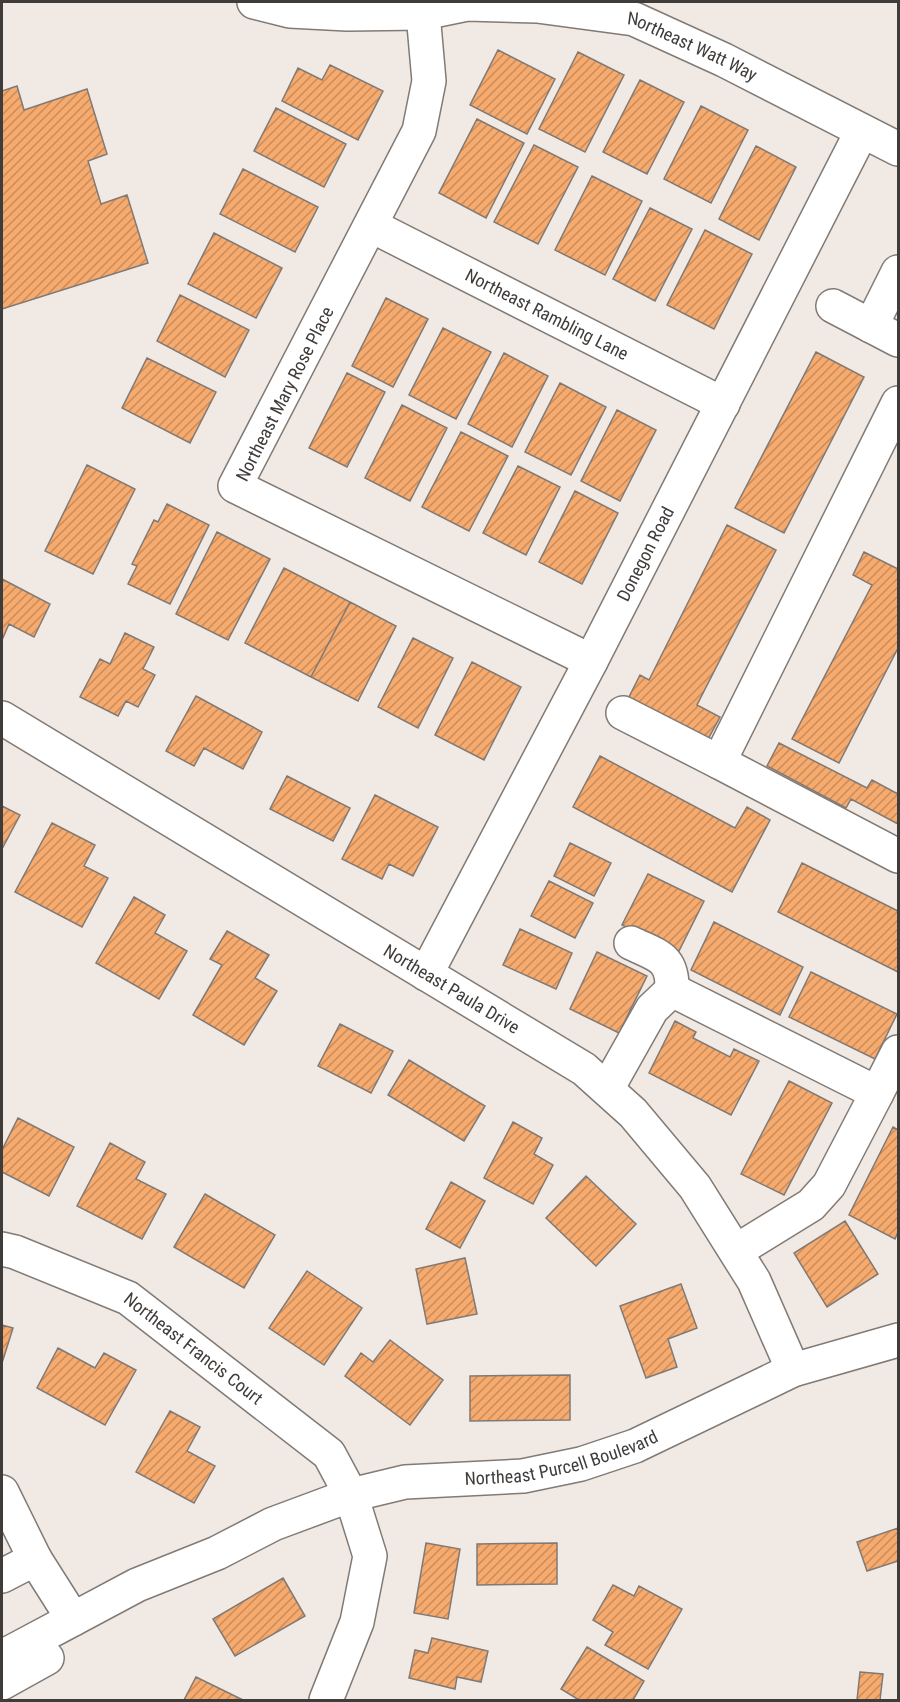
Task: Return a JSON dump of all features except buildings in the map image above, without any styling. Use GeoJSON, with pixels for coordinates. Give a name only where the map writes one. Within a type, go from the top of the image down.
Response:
{"type":"FeatureCollection","features":[{"type":"Feature","properties":{"kind":"street","name":"Northeast Watt Way"},"geometry":{"type":"LineString","coordinates":[[254,2],[290,11],[467,4],[537,6],[634,19],[724,60],[898,149]]}},
{"type":"Feature","properties":{"kind":"street","name":"Northeast Mary Rose Place"},"geometry":{"type":"LineString","coordinates":[[422,7],[429,81],[419,131],[372,226],[235,486],[591,661]]}},
{"type":"Feature","properties":{"kind":"street","name":"Donegon Road"},"geometry":{"type":"LineString","coordinates":[[426,974],[591,661],[862,130]]}},
{"type":"Feature","properties":{"kind":"street","name":"Northeast Rambling Lane"},"geometry":{"type":"LineString","coordinates":[[372,226],[723,404]]}},
{"type":"Feature","properties":{"kind":"street"},"geometry":{"type":"LineString","coordinates":[[833,306],[885,333],[898,272]]}},
{"type":"Feature","properties":{"kind":"street"},"geometry":{"type":"LineString","coordinates":[[719,762],[898,403]]}},
{"type":"Feature","properties":{"kind":"street"},"geometry":{"type":"LineString","coordinates":[[623,713],[898,856]]}},
{"type":"Feature","properties":{"kind":"street","name":"Northeast Paula Drive"},"geometry":{"type":"LineString","coordinates":[[2,718],[584,1069],[633,1113],[695,1187],[754,1281],[793,1370]]}},
{"type":"Feature","properties":{"kind":"street"},"geometry":{"type":"LineString","coordinates":[[607,1089],[652,1009],[672,990],[673,974],[668,962],[631,943]]}},
{"type":"Feature","properties":{"kind":"street"},"geometry":{"type":"LineString","coordinates":[[672,990],[877,1093]]}},
{"type":"Feature","properties":{"kind":"street"},"geometry":{"type":"LineString","coordinates":[[736,1251],[811,1205],[829,1185],[898,1052]]}},
{"type":"Feature","properties":{"kind":"street","name":"Northeast Francis Court"},"geometry":{"type":"LineString","coordinates":[[2,1249],[15,1251],[128,1298],[329,1454],[351,1495],[369,1556],[357,1622],[326,1701]]}},
{"type":"Feature","properties":{"kind":"street","name":"Northeast Purcell Boulevard"},"geometry":{"type":"LineString","coordinates":[[9,1680],[74,1619],[137,1585],[217,1553],[273,1524],[351,1495],[405,1482],[523,1476],[581,1464],[635,1446],[793,1370],[898,1340]]}},
{"type":"Feature","properties":{"kind":"street"},"geometry":{"type":"LineString","coordinates":[[2,1492],[34,1559],[74,1619]]}},
{"type":"Feature","properties":{"kind":"street","name":"Northeast Purcell Boulevard"},"geometry":{"type":"LineString","coordinates":[[9,1680],[150,1603],[217,1553]]}},
{"type":"Feature","properties":{"kind":"street"},"geometry":{"type":"LineString","coordinates":[[2,1576],[34,1559]]}}]}
